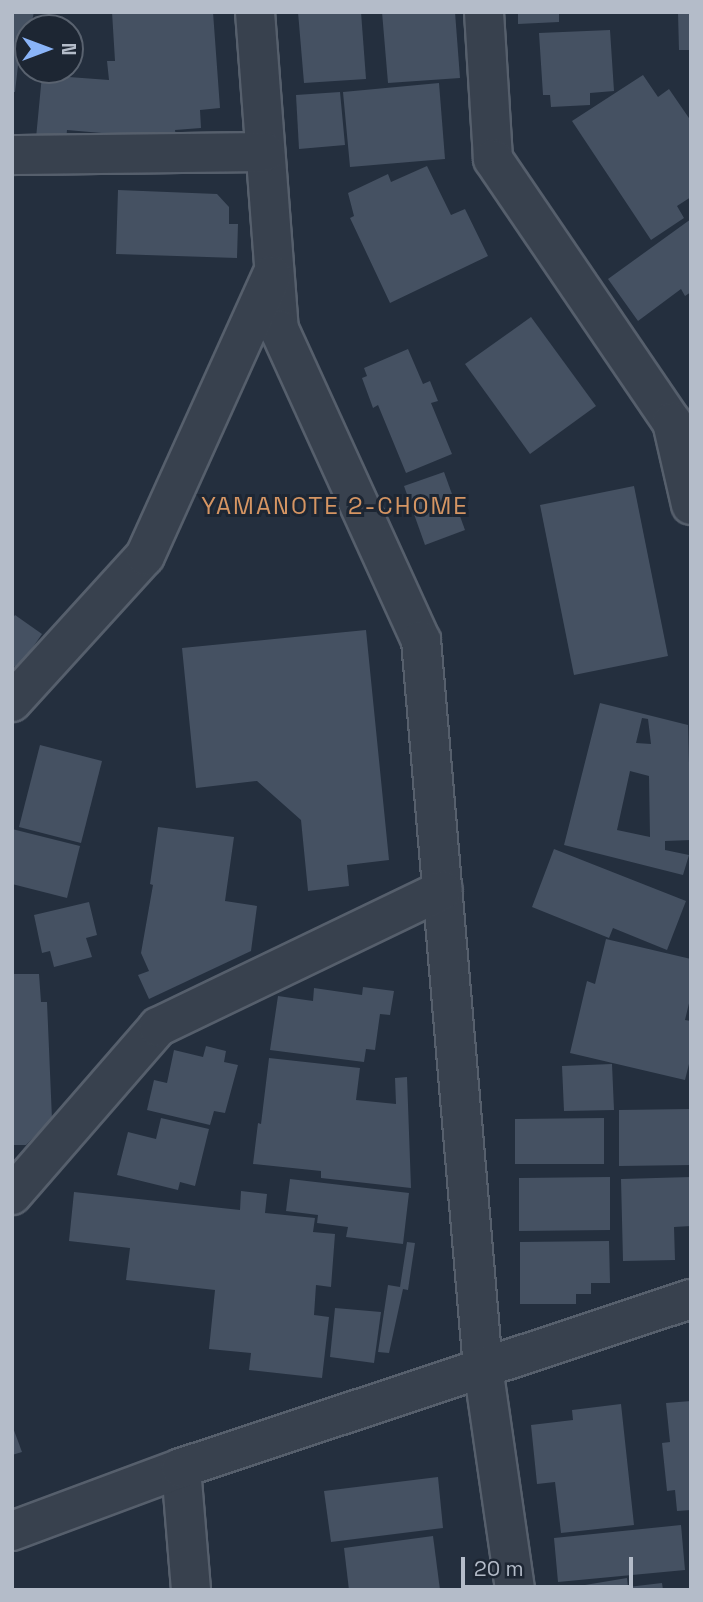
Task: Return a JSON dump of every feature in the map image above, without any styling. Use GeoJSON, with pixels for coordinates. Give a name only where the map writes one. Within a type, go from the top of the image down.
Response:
{"type":"FeatureCollection","features":[{"type":"Feature","properties":{"kind":"street"},"geometry":{"type":"LineString","coordinates":[[255,12],[279,329],[421,640],[483,1367],[515,1590]]}},
{"type":"Feature","properties":{"kind":"street"},"geometry":{"type":"LineString","coordinates":[[484,12],[493,159],[681,418],[691,505]]}},
{"type":"Feature","properties":{"kind":"street"},"geometry":{"type":"LineString","coordinates":[[12,155],[265,152]]}},
{"type":"Feature","properties":{"kind":"street"},"geometry":{"type":"LineString","coordinates":[[12,702],[145,556],[274,272]]}},
{"type":"Feature","properties":{"kind":"street"},"geometry":{"type":"LineString","coordinates":[[12,1195],[158,1027],[443,890]]}},
{"type":"Feature","properties":{"kind":"street"},"geometry":{"type":"LineString","coordinates":[[12,1531],[181,1468],[691,1299]]}},
{"type":"Feature","properties":{"kind":"street"},"geometry":{"type":"LineString","coordinates":[[181,1468],[191,1590]]}},
{"type":"Feature","properties":{"kind":"building"},"geometry":{"type":"Polygon","coordinates":[[[12,12],[34,12],[14,14],[16,84],[15,92],[12,92],[12,12]]]}},
{"type":"Feature","properties":{"kind":"building"},"geometry":{"type":"Polygon","coordinates":[[[112,12],[213,12],[220,108],[200,110],[201,128],[175,130],[176,138],[113,142],[113,134],[67,130],[66,141],[36,138],[41,84],[84,84],[84,78],[109,80],[107,61],[115,61],[112,12]]]}},
{"type":"Feature","properties":{"kind":"building"},"geometry":{"type":"Polygon","coordinates":[[[298,12],[361,12],[366,79],[304,83],[298,12]]]}},
{"type":"Feature","properties":{"kind":"building"},"geometry":{"type":"Polygon","coordinates":[[[382,12],[455,12],[460,78],[388,83],[382,12]]]}},
{"type":"Feature","properties":{"kind":"building"},"geometry":{"type":"Polygon","coordinates":[[[518,12],[559,12],[559,22],[518,24],[518,12]]]}},
{"type":"Feature","properties":{"kind":"building"},"geometry":{"type":"Polygon","coordinates":[[[678,12],[691,12],[691,50],[679,50],[678,12]]]}},
{"type":"Feature","properties":{"kind":"building"},"geometry":{"type":"Polygon","coordinates":[[[610,30],[614,91],[590,93],[590,105],[551,107],[550,95],[543,95],[539,33],[610,30]]]}},
{"type":"Feature","properties":{"kind":"building"},"geometry":{"type":"Polygon","coordinates":[[[643,75],[658,97],[669,89],[691,121],[691,197],[677,206],[684,218],[651,240],[572,121],[643,75]]]}},
{"type":"Feature","properties":{"kind":"building"},"geometry":{"type":"Polygon","coordinates":[[[439,83],[445,159],[350,167],[343,92],[439,83]]]}},
{"type":"Feature","properties":{"kind":"building"},"geometry":{"type":"Polygon","coordinates":[[[340,92],[345,145],[299,149],[296,95],[340,92]]]}},
{"type":"Feature","properties":{"kind":"building"},"geometry":{"type":"Polygon","coordinates":[[[427,166],[451,215],[465,209],[488,256],[390,303],[350,218],[354,216],[348,193],[388,174],[391,182],[427,166]]]}},
{"type":"Feature","properties":{"kind":"building"},"geometry":{"type":"Polygon","coordinates":[[[118,190],[217,194],[229,207],[229,224],[238,224],[237,258],[116,254],[118,190]]]}},
{"type":"Feature","properties":{"kind":"building"},"geometry":{"type":"Polygon","coordinates":[[[691,219],[691,292],[685,296],[681,289],[638,321],[608,279],[691,219]]]}},
{"type":"Feature","properties":{"kind":"building"},"geometry":{"type":"Polygon","coordinates":[[[531,317],[596,406],[530,454],[465,364],[531,317]]]}},
{"type":"Feature","properties":{"kind":"building"},"geometry":{"type":"Polygon","coordinates":[[[408,349],[423,384],[430,381],[438,401],[431,403],[452,454],[406,473],[378,405],[373,408],[362,378],[367,376],[364,368],[408,349]]]}},
{"type":"Feature","properties":{"kind":"building"},"geometry":{"type":"Polygon","coordinates":[[[444,472],[465,530],[425,545],[404,486],[444,472]]]}},
{"type":"Feature","properties":{"kind":"building"},"geometry":{"type":"Polygon","coordinates":[[[634,486],[668,656],[574,675],[540,505],[634,486]]]}},
{"type":"Feature","properties":{"kind":"building"},"geometry":{"type":"Polygon","coordinates":[[[15,615],[42,634],[18,669],[12,665],[12,619],[15,615]]]}},
{"type":"Feature","properties":{"kind":"building"},"geometry":{"type":"Polygon","coordinates":[[[366,630],[389,860],[347,865],[349,886],[308,891],[301,820],[257,781],[196,788],[182,648],[366,630]]]}},
{"type":"Feature","properties":{"kind":"building"},"geometry":{"type":"Polygon","coordinates":[[[600,703],[688,725],[691,840],[665,841],[665,850],[689,855],[683,875],[564,845],[600,703]],[[642,718],[636,743],[651,744],[648,719],[642,718]],[[630,771],[617,830],[650,837],[649,776],[630,771]]]}},
{"type":"Feature","properties":{"kind":"building"},"geometry":{"type":"Polygon","coordinates":[[[40,745],[102,761],[81,843],[19,827],[40,745]]]}},
{"type":"Feature","properties":{"kind":"building"},"geometry":{"type":"Polygon","coordinates":[[[158,827],[234,837],[225,901],[257,906],[251,951],[149,999],[138,975],[149,971],[141,953],[153,885],[150,884],[158,827]]]}},
{"type":"Feature","properties":{"kind":"building"},"geometry":{"type":"Polygon","coordinates":[[[12,829],[80,846],[67,898],[12,884],[12,829]]]}},
{"type":"Feature","properties":{"kind":"building"},"geometry":{"type":"Polygon","coordinates":[[[554,849],[686,901],[667,950],[613,928],[609,938],[532,907],[554,849]]]}},
{"type":"Feature","properties":{"kind":"building"},"geometry":{"type":"Polygon","coordinates":[[[89,902],[97,935],[86,938],[92,957],[54,967],[50,951],[42,953],[34,915],[89,902]]]}},
{"type":"Feature","properties":{"kind":"building"},"geometry":{"type":"Polygon","coordinates":[[[606,939],[691,959],[691,995],[685,1020],[691,1021],[691,1056],[685,1080],[570,1053],[587,981],[595,984],[606,939]]]}},
{"type":"Feature","properties":{"kind":"building"},"geometry":{"type":"Polygon","coordinates":[[[12,974],[39,974],[41,1002],[47,1002],[52,1119],[26,1145],[12,1145],[12,974]]]}},
{"type":"Feature","properties":{"kind":"building"},"geometry":{"type":"Polygon","coordinates":[[[363,987],[394,991],[390,1015],[380,1014],[375,1050],[366,1049],[364,1062],[270,1050],[278,996],[313,1001],[314,988],[362,995],[363,987]]]}},
{"type":"Feature","properties":{"kind":"building"},"geometry":{"type":"Polygon","coordinates":[[[206,1046],[226,1051],[224,1062],[238,1065],[225,1113],[214,1111],[210,1125],[147,1110],[154,1080],[167,1083],[174,1050],[203,1057],[206,1046]]]}},
{"type":"Feature","properties":{"kind":"building"},"geometry":{"type":"Polygon","coordinates":[[[269,1058],[360,1068],[356,1100],[396,1104],[395,1078],[407,1077],[411,1188],[321,1178],[321,1171],[253,1164],[269,1058]]]}},
{"type":"Feature","properties":{"kind":"building"},"geometry":{"type":"Polygon","coordinates":[[[612,1064],[614,1110],[564,1111],[562,1066],[612,1064]]]}},
{"type":"Feature","properties":{"kind":"building"},"geometry":{"type":"Polygon","coordinates":[[[691,1109],[691,1165],[619,1166],[619,1110],[691,1109]]]}},
{"type":"Feature","properties":{"kind":"building"},"geometry":{"type":"Polygon","coordinates":[[[161,1118],[209,1129],[195,1186],[180,1182],[178,1190],[117,1175],[128,1132],[156,1139],[161,1118]]]}},
{"type":"Feature","properties":{"kind":"building"},"geometry":{"type":"Polygon","coordinates":[[[604,1118],[604,1164],[515,1164],[515,1119],[604,1118]]]}},
{"type":"Feature","properties":{"kind":"building"},"geometry":{"type":"Polygon","coordinates":[[[610,1177],[610,1230],[519,1231],[519,1178],[610,1177]]]}},
{"type":"Feature","properties":{"kind":"building"},"geometry":{"type":"Polygon","coordinates":[[[691,1177],[691,1226],[674,1227],[675,1260],[623,1261],[621,1179],[691,1177]]]}},
{"type":"Feature","properties":{"kind":"building"},"geometry":{"type":"Polygon","coordinates":[[[290,1179],[409,1193],[403,1244],[346,1237],[348,1227],[317,1223],[318,1215],[286,1211],[290,1179]]]}},
{"type":"Feature","properties":{"kind":"building"},"geometry":{"type":"Polygon","coordinates":[[[241,1191],[267,1194],[265,1213],[315,1218],[313,1232],[335,1234],[331,1287],[316,1285],[314,1315],[329,1317],[322,1378],[249,1370],[251,1353],[209,1349],[215,1290],[126,1280],[130,1248],[69,1241],[74,1192],[240,1210],[241,1191]]]}},
{"type":"Feature","properties":{"kind":"building"},"geometry":{"type":"Polygon","coordinates":[[[609,1241],[610,1283],[591,1283],[591,1294],[576,1294],[576,1304],[520,1304],[520,1242],[609,1241]]]}},
{"type":"Feature","properties":{"kind":"building"},"geometry":{"type":"Polygon","coordinates":[[[407,1242],[415,1243],[408,1290],[403,1289],[389,1353],[378,1352],[388,1285],[400,1287],[407,1242]]]}},
{"type":"Feature","properties":{"kind":"building"},"geometry":{"type":"Polygon","coordinates":[[[335,1308],[381,1312],[374,1363],[330,1357],[335,1308]]]}},
{"type":"Feature","properties":{"kind":"building"},"geometry":{"type":"Polygon","coordinates":[[[691,1401],[691,1510],[677,1511],[675,1490],[667,1491],[662,1443],[670,1442],[666,1403],[691,1401]]]}},
{"type":"Feature","properties":{"kind":"building"},"geometry":{"type":"Polygon","coordinates":[[[621,1404],[634,1525],[561,1533],[555,1482],[537,1484],[531,1425],[573,1420],[572,1410],[621,1404]]]}},
{"type":"Feature","properties":{"kind":"building"},"geometry":{"type":"Polygon","coordinates":[[[12,1425],[22,1452],[12,1455],[12,1425]]]}},
{"type":"Feature","properties":{"kind":"building"},"geometry":{"type":"Polygon","coordinates":[[[438,1477],[443,1528],[331,1542],[324,1491],[438,1477]]]}},
{"type":"Feature","properties":{"kind":"building"},"geometry":{"type":"Polygon","coordinates":[[[681,1525],[685,1570],[558,1582],[554,1538],[681,1525]]]}},
{"type":"Feature","properties":{"kind":"building"},"geometry":{"type":"Polygon","coordinates":[[[433,1536],[440,1590],[349,1590],[344,1548],[433,1536]]]}},
{"type":"Feature","properties":{"kind":"building"},"geometry":{"type":"Polygon","coordinates":[[[627,1578],[628,1587],[662,1583],[663,1590],[555,1590],[627,1578]]]}},
{"type":"Feature","properties":{"kind":"district","name":"YAMANOTE 2-CHOME"},"geometry":{"type":"Point","coordinates":[335,506]}}]}
